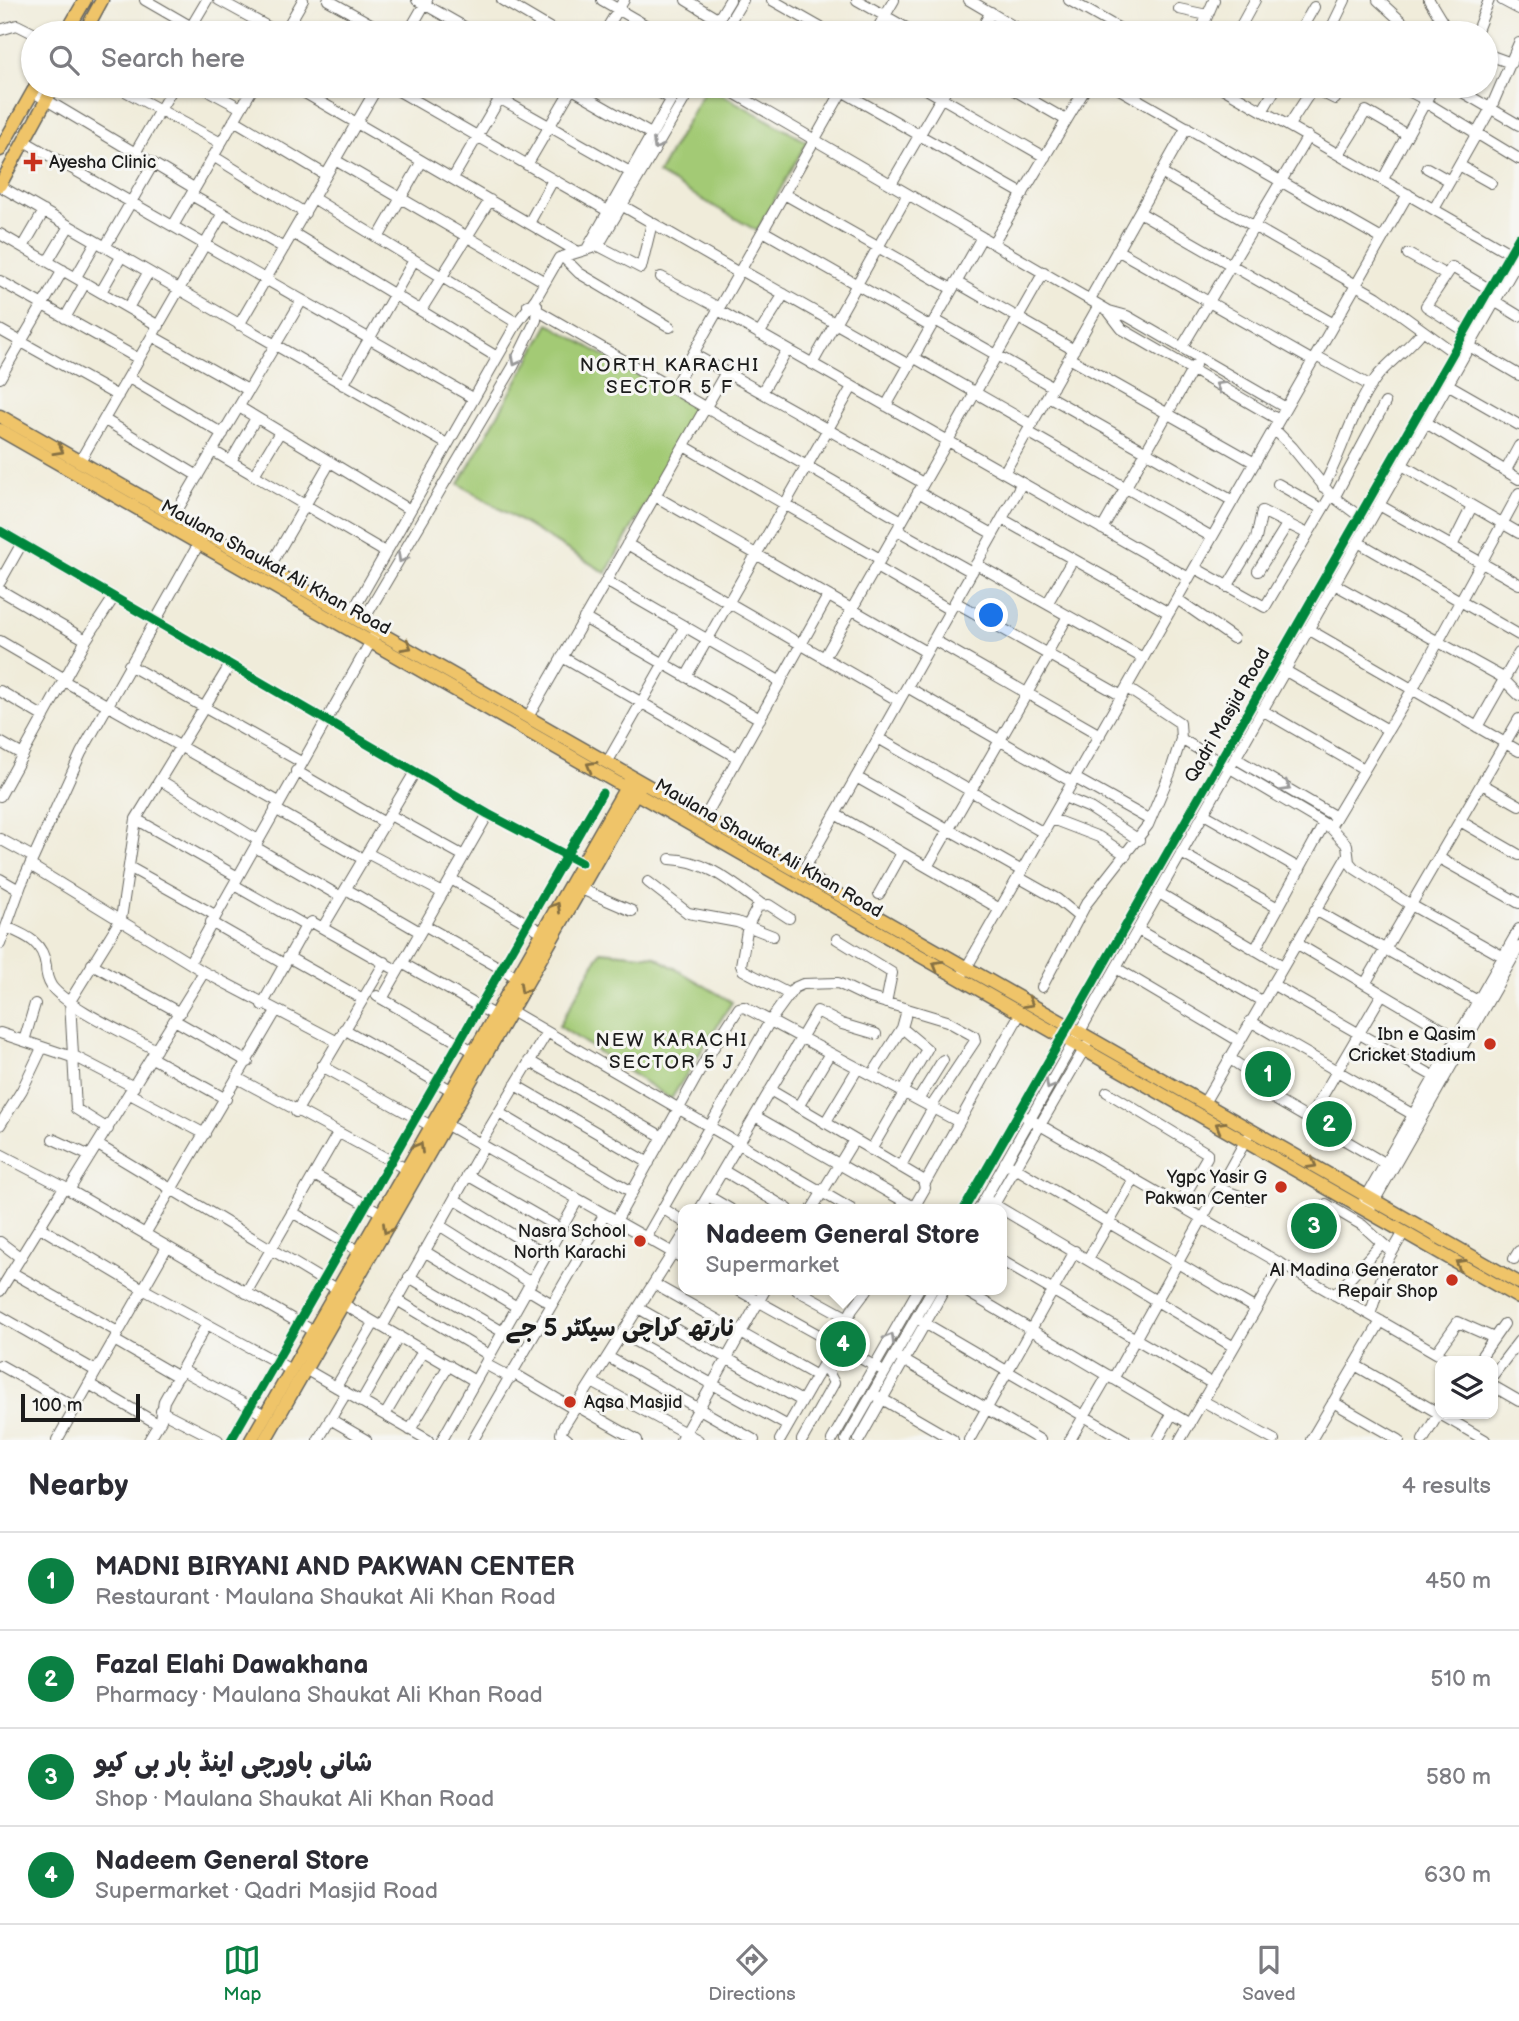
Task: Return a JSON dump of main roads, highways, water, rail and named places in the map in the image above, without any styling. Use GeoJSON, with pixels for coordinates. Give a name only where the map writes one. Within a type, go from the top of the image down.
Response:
{"type":"FeatureCollection","features":[{"type":"Feature","properties":{"kind":"main road"},"geometry":{"type":"LineString","coordinates":[[73,21],[85,0]]}},
{"type":"Feature","properties":{"kind":"main road"},"geometry":{"type":"LineString","coordinates":[[91,21],[102,0]]}},
{"type":"Feature","properties":{"kind":"main road"},"geometry":{"type":"LineString","coordinates":[[0,150],[29,98]]}},
{"type":"Feature","properties":{"kind":"main road"},"geometry":{"type":"LineString","coordinates":[[0,186],[48,98]]}},
{"type":"Feature","properties":{"kind":"main road","name":"Maulana Shaukat Ali Khan Road"},"geometry":{"type":"LineString","coordinates":[[0,416],[351,614],[363,621],[374,634],[963,973],[1368,1203],[1519,1283]]}},
{"type":"Feature","properties":{"kind":"main road","name":"Maulana Shaukat Ali Khan Road"},"geometry":{"type":"LineString","coordinates":[[0,430],[199,544],[374,634],[608,761],[634,784],[705,817],[802,873],[1021,1012],[1204,1103],[1249,1136]]}},
{"type":"Feature","properties":{"kind":"main road"},"geometry":{"type":"LineString","coordinates":[[251,1440],[582,863],[634,784]]}},
{"type":"Feature","properties":{"kind":"main road"},"geometry":{"type":"LineString","coordinates":[[264,1440],[581,889],[634,784]]}},
{"type":"Feature","properties":{"kind":"main road","name":"Maulana Shaukat Ali Khan Road"},"geometry":{"type":"LineString","coordinates":[[1368,1203],[1404,1232],[1519,1298]]}},
{"type":"Feature","properties":{"kind":"place","name":"Ayesha Clinic"},"geometry":{"type":"Point","coordinates":[33,162]}},
{"type":"Feature","properties":{"kind":"place","name":"Ibn e Qasim Cricket Stadium"},"geometry":{"type":"Point","coordinates":[1490,1044]}},
{"type":"Feature","properties":{"kind":"place","name":"MADNI BIRYANI AND PAKWAN CENTER"},"geometry":{"type":"Point","coordinates":[1268,1074]}},
{"type":"Feature","properties":{"kind":"place","name":"Fazal Elahi Dawakhana"},"geometry":{"type":"Point","coordinates":[1329,1124]}},
{"type":"Feature","properties":{"kind":"place","name":"Ygpc Yasir G Pakwan Center"},"geometry":{"type":"Point","coordinates":[1281,1187]}},
{"type":"Feature","properties":{"kind":"place","name":"شانی باورچی اینڈ بار بی کیو"},"geometry":{"type":"Point","coordinates":[1314,1226]}},
{"type":"Feature","properties":{"kind":"place","name":"Nasra School North Karachi"},"geometry":{"type":"Point","coordinates":[640,1241]}},
{"type":"Feature","properties":{"kind":"place","name":"Al Madina Generator Repair Shop"},"geometry":{"type":"Point","coordinates":[1452,1280]}},
{"type":"Feature","properties":{"kind":"place","name":"Nadeem General Store"},"geometry":{"type":"Point","coordinates":[843,1344]}},
{"type":"Feature","properties":{"kind":"place","name":"Aqsa Masjid"},"geometry":{"type":"Point","coordinates":[570,1402]}},
{"type":"Feature","properties":{"kind":"district","name":"NORTH KARACHI SECTOR 5 F"},"geometry":{"type":"Point","coordinates":[670,375]}},
{"type":"Feature","properties":{"kind":"district","name":"NEW KARACHI SECTOR 5 J"},"geometry":{"type":"Point","coordinates":[672,1050]}},
{"type":"Feature","properties":{"kind":"district","name":"نارتھ کراچی سیکٹر 5 جے"},"geometry":{"type":"Point","coordinates":[620,1328]}}]}
